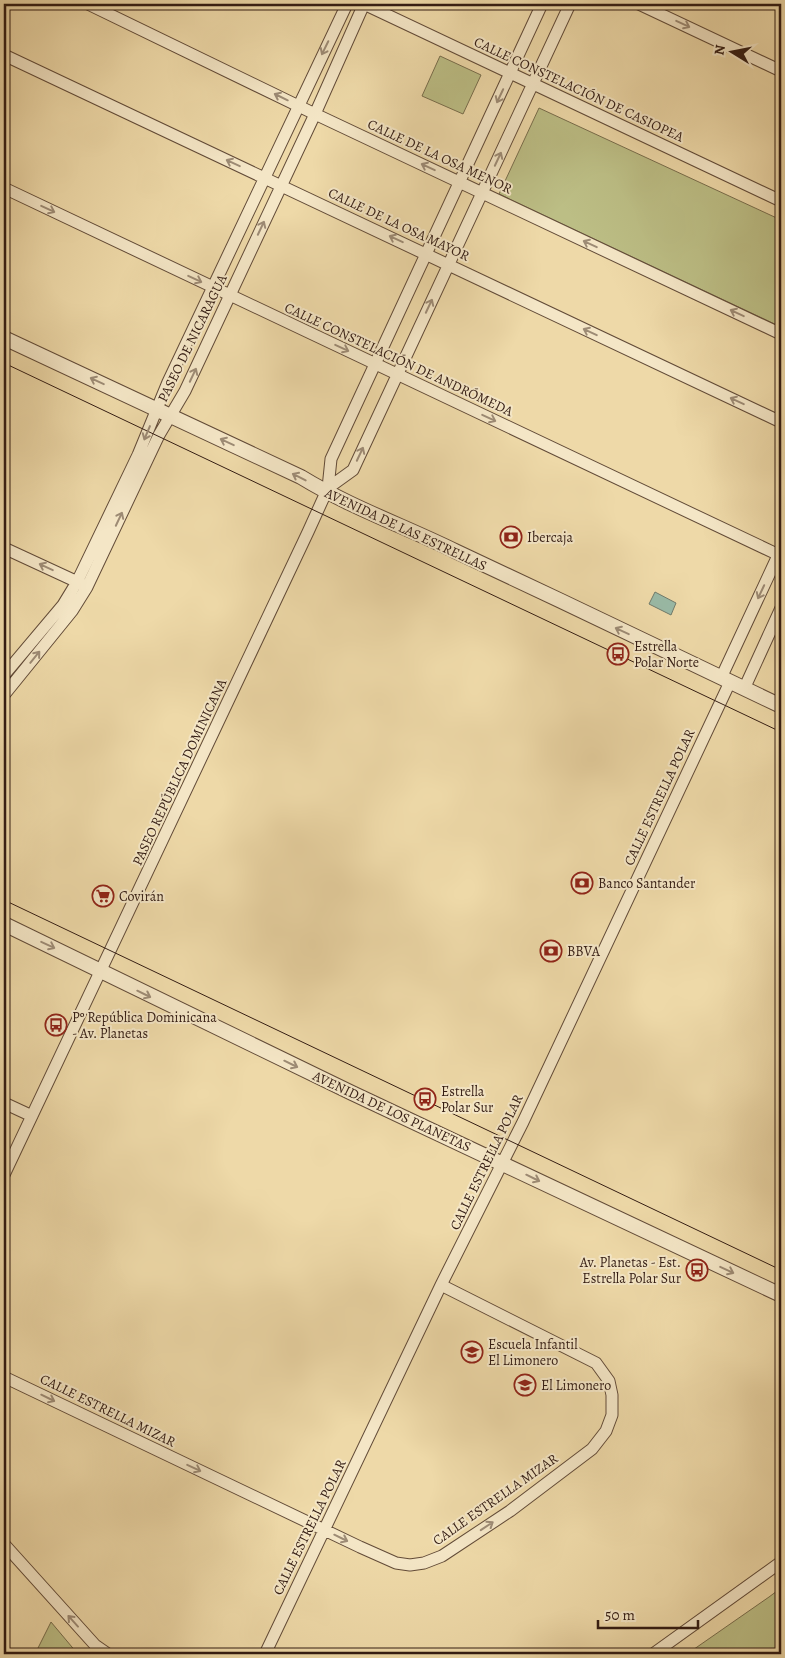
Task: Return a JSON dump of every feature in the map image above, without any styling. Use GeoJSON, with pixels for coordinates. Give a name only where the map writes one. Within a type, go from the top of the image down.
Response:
{"type":"FeatureCollection","features":[{"type":"Feature","properties":{"kind":"street","name":"CALLE DE LA OSA MENOR"},"geometry":{"type":"LineString","coordinates":[[88,4],[315,114],[781,334]]}},
{"type":"Feature","properties":{"kind":"street","name":"PASEO DE NICARAGUA"},"geometry":{"type":"LineString","coordinates":[[4,695],[72,611],[168,382],[347,4]]}},
{"type":"Feature","properties":{"kind":"street","name":"PASEO DE NICARAGUA"},"geometry":{"type":"LineString","coordinates":[[4,675],[82,584],[159,435],[186,391],[364,4]]}},
{"type":"Feature","properties":{"kind":"street","name":"CALLE CONSTELACIÓN DE CASIOPEA"},"geometry":{"type":"LineString","coordinates":[[364,4],[781,201]]}},
{"type":"Feature","properties":{"kind":"street","name":"PASEO REPÚBLICA DOMINICANA"},"geometry":{"type":"LineString","coordinates":[[4,1175],[327,490],[330,459],[542,4]]}},
{"type":"Feature","properties":{"kind":"street","name":"PASEO REPÚBLICA DOMINICANA"},"geometry":{"type":"LineString","coordinates":[[327,490],[353,470],[570,4]]}},
{"type":"Feature","properties":{"kind":"street"},"geometry":{"type":"LineString","coordinates":[[639,4],[781,71]]}},
{"type":"Feature","properties":{"kind":"street","name":"CALLE DE LA OSA MAYOR"},"geometry":{"type":"LineString","coordinates":[[4,55],[781,422]]}},
{"type":"Feature","properties":{"kind":"street","name":"CALLE CONSTELACIÓN DE ANDRÓMEDA"},"geometry":{"type":"LineString","coordinates":[[4,188],[212,288],[780,553]]}},
{"type":"Feature","properties":{"kind":"street","name":"AVENIDA DE LAS ESTRELLAS"},"geometry":{"type":"LineString","coordinates":[[4,338],[301,477],[363,511],[453,550],[781,706]]}},
{"type":"Feature","properties":{"kind":"street"},"geometry":{"type":"LineString","coordinates":[[4,548],[82,584]]}},
{"type":"Feature","properties":{"kind":"street","name":"CALLE ESTRELLA POLAR"},"geometry":{"type":"LineString","coordinates":[[265,1654],[441,1286],[502,1164],[725,680],[780,553]]}},
{"type":"Feature","properties":{"kind":"street"},"geometry":{"type":"LineString","coordinates":[[744,688],[781,608]]}},
{"type":"Feature","properties":{"kind":"street","name":"AVENIDA DE LOS PLANETAS"},"geometry":{"type":"LineString","coordinates":[[4,924],[100,972],[502,1164],[781,1295]]}},
{"type":"Feature","properties":{"kind":"street"},"geometry":{"type":"LineString","coordinates":[[4,1102],[32,1116]]}},
{"type":"Feature","properties":{"kind":"street","name":"CALLE ESTRELLA MIZAR"},"geometry":{"type":"LineString","coordinates":[[4,1377],[396,1563],[424,1564],[442,1556],[510,1511],[592,1449],[606,1431],[612,1415],[612,1395],[609,1381],[596,1363],[441,1286]]}},
{"type":"Feature","properties":{"kind":"street"},"geometry":{"type":"LineString","coordinates":[[4,1544],[95,1645],[108,1654]]}},
{"type":"Feature","properties":{"kind":"street"},"geometry":{"type":"LineString","coordinates":[[653,1654],[781,1562]]}},
{"type":"Feature","properties":{"kind":"green space"},"geometry":{"type":"Polygon","coordinates":[[[440,56],[481,75],[463,114],[422,96],[440,56]]]}},
{"type":"Feature","properties":{"kind":"green space"},"geometry":{"type":"Polygon","coordinates":[[[539,108],[781,220],[781,327],[499,194],[539,108]]]}},
{"type":"Feature","properties":{"kind":"green space"},"geometry":{"type":"Polygon","coordinates":[[[781,1588],[781,1654],[687,1654],[769,1597],[781,1588]]]}},
{"type":"Feature","properties":{"kind":"green space"},"geometry":{"type":"Polygon","coordinates":[[[51,1622],[77,1653],[79,1654],[35,1654],[51,1622]]]}},
{"type":"Feature","properties":{"kind":"shaded area"},"geometry":{"type":"Polygon","coordinates":[[[655,592],[676,603],[671,615],[649,604],[655,592]]]}},
{"type":"Feature","properties":{"kind":"tram line"},"geometry":{"type":"LineString","coordinates":[[4,363],[781,732]]}},
{"type":"Feature","properties":{"kind":"tram line"},"geometry":{"type":"LineString","coordinates":[[4,900],[781,1270]]}},
{"type":"Feature","properties":{"kind":"place","name":"Ibercaja"},"geometry":{"type":"Point","coordinates":[511,537]}},
{"type":"Feature","properties":{"kind":"place","name":"Estrella Polar Norte"},"geometry":{"type":"Point","coordinates":[618,654]}},
{"type":"Feature","properties":{"kind":"place","name":"Banco Santander"},"geometry":{"type":"Point","coordinates":[582,883]}},
{"type":"Feature","properties":{"kind":"place","name":"Covirán"},"geometry":{"type":"Point","coordinates":[103,896]}},
{"type":"Feature","properties":{"kind":"place","name":"BBVA"},"geometry":{"type":"Point","coordinates":[551,951]}},
{"type":"Feature","properties":{"kind":"place","name":"Pº República Dominicana - Av. Planetas"},"geometry":{"type":"Point","coordinates":[56,1025]}},
{"type":"Feature","properties":{"kind":"place","name":"Estrella Polar Sur"},"geometry":{"type":"Point","coordinates":[425,1099]}},
{"type":"Feature","properties":{"kind":"place","name":"Av. Planetas - Est. Estrella Polar Sur"},"geometry":{"type":"Point","coordinates":[697,1270]}},
{"type":"Feature","properties":{"kind":"place","name":"Escuela Infantil El Limonero"},"geometry":{"type":"Point","coordinates":[472,1352]}},
{"type":"Feature","properties":{"kind":"place","name":"El Limonero"},"geometry":{"type":"Point","coordinates":[525,1385]}}]}
